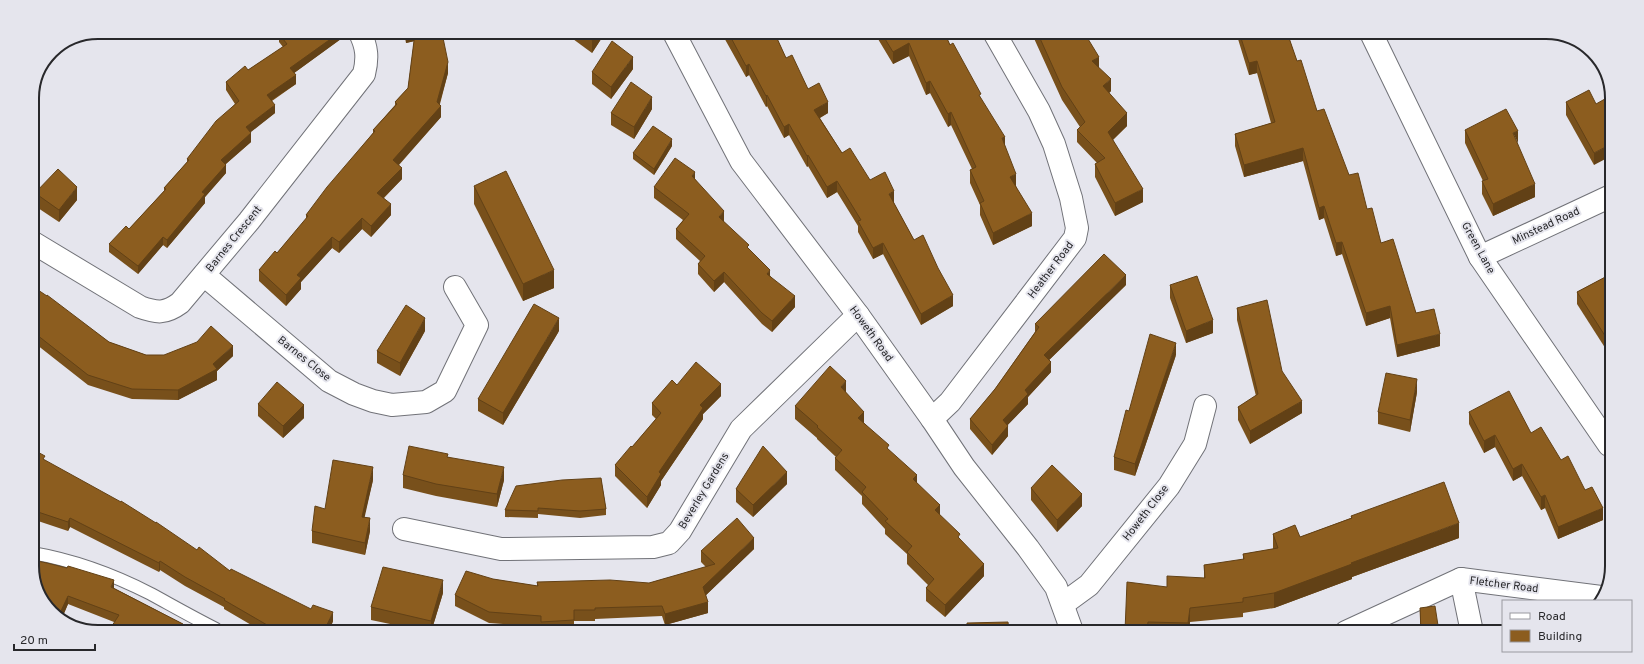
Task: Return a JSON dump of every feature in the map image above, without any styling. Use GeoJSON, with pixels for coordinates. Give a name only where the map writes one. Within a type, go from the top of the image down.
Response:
{"type":"FeatureCollection","features":[{"type":"Feature","properties":{"kind":"street","name":"Barnes Crescent"},"geometry":{"type":"LineString","coordinates":[[39,246],[140,307],[155,312],[170,310],[180,303],[250,221],[364,74],[367,60],[367,49],[363,39]]}},
{"type":"Feature","properties":{"kind":"street","name":"Howeth Road"},"geometry":{"type":"LineString","coordinates":[[677,39],[741,161],[858,315],[932,418],[964,467],[1028,548],[1056,587],[1070,625]]}},
{"type":"Feature","properties":{"kind":"street","name":"Heather Road"},"geometry":{"type":"LineString","coordinates":[[932,418],[950,402],[1075,238],[1077,228],[1071,198],[1054,144],[1039,111],[998,39]]}},
{"type":"Feature","properties":{"kind":"street","name":"Green Lane"},"geometry":{"type":"LineString","coordinates":[[1374,39],[1480,257],[1605,439]]}},
{"type":"Feature","properties":{"kind":"street","name":"Minstead Road"},"geometry":{"type":"LineString","coordinates":[[1480,257],[1605,199]]}},
{"type":"Feature","properties":{"kind":"street","name":"Barnes Close"},"geometry":{"type":"LineString","coordinates":[[204,275],[330,381],[354,394],[373,401],[392,405],[426,402],[445,391],[477,325],[454,287]]}},
{"type":"Feature","properties":{"kind":"street","name":"Beverley Gardens"},"geometry":{"type":"LineString","coordinates":[[404,529],[501,549],[653,547],[669,542],[680,531],[741,429],[858,315]]}},
{"type":"Feature","properties":{"kind":"street","name":"Howeth Close"},"geometry":{"type":"LineString","coordinates":[[1063,604],[1089,585],[1169,486],[1195,444],[1206,406]]}},
{"type":"Feature","properties":{"kind":"street","name":"Fletcher Road"},"geometry":{"type":"LineString","coordinates":[[1361,625],[1461,579],[1597,596]]}},
{"type":"Feature","properties":{"kind":"street"},"geometry":{"type":"LineString","coordinates":[[1461,579],[1471,625]]}},
{"type":"Feature","properties":{"kind":"lane"},"geometry":{"type":"LineString","coordinates":[[39,555],[96,570],[151,594],[208,625]]}},
{"type":"Feature","properties":{"kind":"building"},"geometry":{"type":"Polygon","coordinates":[[[283,39],[331,39],[290,68],[296,75],[267,95],[275,105],[246,127],[251,133],[221,160],[226,165],[202,192],[205,194],[167,240],[163,237],[138,266],[109,244],[126,226],[129,229],[166,189],[164,188],[189,160],[187,159],[216,121],[239,101],[226,82],[245,66],[248,70],[287,44],[283,39]]]}},
{"type":"Feature","properties":{"kind":"building"},"geometry":{"type":"Polygon","coordinates":[[[414,39],[443,39],[448,62],[437,102],[441,106],[393,160],[402,168],[377,193],[391,204],[371,226],[362,218],[339,242],[332,237],[297,275],[301,278],[286,295],[259,270],[275,251],[277,253],[308,216],[306,215],[327,187],[375,131],[373,130],[397,104],[395,102],[408,88],[414,39]]]}},
{"type":"Feature","properties":{"kind":"building"},"geometry":{"type":"Polygon","coordinates":[[[732,39],[777,39],[786,58],[792,55],[808,89],[819,83],[828,102],[814,110],[842,153],[850,148],[870,180],[885,172],[894,191],[889,194],[914,240],[923,235],[938,268],[953,295],[921,314],[883,243],[873,248],[858,221],[861,220],[837,181],[827,187],[789,124],[784,127],[749,64],[746,66],[732,39]]]}},
{"type":"Feature","properties":{"kind":"building"},"geometry":{"type":"Polygon","coordinates":[[[885,39],[947,39],[950,45],[953,43],[981,94],[979,95],[1005,137],[1002,138],[1016,174],[1010,177],[1032,213],[993,233],[980,203],[984,201],[970,170],[976,167],[951,112],[948,114],[930,81],[926,83],[909,43],[893,52],[885,39]]]}},
{"type":"Feature","properties":{"kind":"building"},"geometry":{"type":"Polygon","coordinates":[[[1040,39],[1088,39],[1099,57],[1092,61],[1111,79],[1103,86],[1127,113],[1108,132],[1143,189],[1115,203],[1095,164],[1105,158],[1077,130],[1085,122],[1062,87],[1040,39]]]}},
{"type":"Feature","properties":{"kind":"building"},"geometry":{"type":"Polygon","coordinates":[[[1241,39],[1289,39],[1297,61],[1301,60],[1317,111],[1324,109],[1349,175],[1358,173],[1367,209],[1372,208],[1381,243],[1393,239],[1416,313],[1434,309],[1440,334],[1397,345],[1390,306],[1366,313],[1342,242],[1336,243],[1324,206],[1319,208],[1303,148],[1244,165],[1235,134],[1275,122],[1257,61],[1249,63],[1241,39]]]}},
{"type":"Feature","properties":{"kind":"building"},"geometry":{"type":"Polygon","coordinates":[[[612,41],[633,57],[611,87],[592,72],[612,41]]]}},
{"type":"Feature","properties":{"kind":"building"},"geometry":{"type":"Polygon","coordinates":[[[631,82],[652,97],[634,127],[611,113],[631,82]]]}},
{"type":"Feature","properties":{"kind":"building"},"geometry":{"type":"Polygon","coordinates":[[[1589,90],[1596,104],[1605,99],[1605,147],[1594,153],[1566,102],[1589,90]]]}},
{"type":"Feature","properties":{"kind":"building"},"geometry":{"type":"Polygon","coordinates":[[[1506,109],[1518,131],[1513,133],[1535,184],[1493,204],[1482,181],[1488,179],[1465,130],[1506,109]]]}},
{"type":"Feature","properties":{"kind":"building"},"geometry":{"type":"Polygon","coordinates":[[[653,126],[672,139],[654,169],[633,153],[653,126]]]}},
{"type":"Feature","properties":{"kind":"building"},"geometry":{"type":"Polygon","coordinates":[[[675,158],[695,172],[692,176],[724,211],[719,217],[749,245],[747,247],[770,270],[767,274],[795,296],[772,321],[762,313],[724,272],[714,281],[698,264],[705,256],[676,229],[689,214],[654,187],[675,158]]]}},
{"type":"Feature","properties":{"kind":"building"},"geometry":{"type":"Polygon","coordinates":[[[58,169],[77,187],[59,210],[39,196],[39,189],[58,169]]]}},
{"type":"Feature","properties":{"kind":"building"},"geometry":{"type":"Polygon","coordinates":[[[506,171],[554,270],[523,284],[474,186],[506,171]]]}},
{"type":"Feature","properties":{"kind":"building"},"geometry":{"type":"Polygon","coordinates":[[[1104,254],[1126,275],[1044,355],[1051,362],[1025,390],[1028,394],[1003,420],[1008,426],[992,445],[970,419],[995,389],[1039,327],[1035,324],[1104,254]]]}},
{"type":"Feature","properties":{"kind":"building"},"geometry":{"type":"Polygon","coordinates":[[[1197,276],[1213,320],[1186,331],[1170,285],[1197,276]]]}},
{"type":"Feature","properties":{"kind":"building"},"geometry":{"type":"Polygon","coordinates":[[[1605,277],[1605,336],[1577,292],[1605,277]]]}},
{"type":"Feature","properties":{"kind":"building"},"geometry":{"type":"Polygon","coordinates":[[[39,291],[47,295],[109,342],[146,355],[164,355],[197,342],[211,326],[233,346],[213,364],[217,369],[178,390],[132,389],[88,375],[39,336],[39,291]]]}},
{"type":"Feature","properties":{"kind":"building"},"geometry":{"type":"Polygon","coordinates":[[[1267,300],[1282,371],[1302,401],[1250,431],[1238,407],[1258,394],[1237,308],[1267,300]]]}},
{"type":"Feature","properties":{"kind":"building"},"geometry":{"type":"Polygon","coordinates":[[[534,304],[559,318],[503,413],[478,399],[534,304]]]}},
{"type":"Feature","properties":{"kind":"building"},"geometry":{"type":"Polygon","coordinates":[[[406,305],[425,318],[400,363],[377,351],[406,305]]]}},
{"type":"Feature","properties":{"kind":"building"},"geometry":{"type":"Polygon","coordinates":[[[1150,334],[1176,343],[1135,464],[1114,457],[1126,410],[1129,411],[1150,334]]]}},
{"type":"Feature","properties":{"kind":"building"},"geometry":{"type":"Polygon","coordinates":[[[696,362],[721,384],[700,405],[703,408],[659,472],[661,474],[647,497],[615,465],[661,413],[652,403],[672,380],[677,385],[696,362]]]}},
{"type":"Feature","properties":{"kind":"building"},"geometry":{"type":"Polygon","coordinates":[[[830,366],[846,381],[841,387],[864,412],[858,418],[889,445],[887,448],[917,475],[913,479],[940,505],[935,510],[960,534],[958,537],[984,564],[945,605],[926,588],[934,579],[907,552],[912,546],[885,521],[888,519],[862,492],[866,487],[835,458],[842,450],[795,406],[830,366]]]}},
{"type":"Feature","properties":{"kind":"building"},"geometry":{"type":"Polygon","coordinates":[[[1386,373],[1417,379],[1410,420],[1378,412],[1386,373]]]}},
{"type":"Feature","properties":{"kind":"building"},"geometry":{"type":"Polygon","coordinates":[[[277,382],[304,405],[283,426],[258,404],[277,382]]]}},
{"type":"Feature","properties":{"kind":"building"},"geometry":{"type":"Polygon","coordinates":[[[1509,391],[1531,433],[1541,427],[1561,460],[1568,456],[1585,490],[1592,487],[1603,508],[1558,527],[1545,495],[1541,497],[1522,464],[1513,469],[1495,435],[1484,441],[1469,412],[1509,391]]]}},
{"type":"Feature","properties":{"kind":"building"},"geometry":{"type":"Polygon","coordinates":[[[409,446],[448,454],[447,457],[504,467],[497,494],[436,484],[403,475],[409,446]]]}},
{"type":"Feature","properties":{"kind":"building"},"geometry":{"type":"Polygon","coordinates":[[[763,446],[787,472],[753,505],[736,489],[763,446]]]}},
{"type":"Feature","properties":{"kind":"building"},"geometry":{"type":"Polygon","coordinates":[[[39,453],[45,456],[43,459],[121,501],[156,522],[197,550],[199,547],[230,571],[231,569],[311,609],[313,605],[333,612],[327,625],[267,625],[160,561],[159,563],[70,518],[68,522],[39,512],[39,453]]]}},
{"type":"Feature","properties":{"kind":"building"},"geometry":{"type":"Polygon","coordinates":[[[333,460],[373,467],[362,517],[370,518],[365,543],[312,531],[315,506],[325,509],[333,460]]]}},
{"type":"Feature","properties":{"kind":"building"},"geometry":{"type":"Polygon","coordinates":[[[1052,465],[1082,494],[1057,520],[1031,488],[1052,465]]]}},
{"type":"Feature","properties":{"kind":"building"},"geometry":{"type":"Polygon","coordinates":[[[601,478],[606,509],[580,511],[538,508],[538,511],[505,510],[516,486],[562,480],[601,478]]]}},
{"type":"Feature","properties":{"kind":"building"},"geometry":{"type":"Polygon","coordinates":[[[1444,482],[1459,523],[1274,593],[1243,598],[1243,602],[1190,608],[1188,623],[1148,622],[1148,625],[1125,625],[1127,582],[1167,587],[1167,576],[1205,578],[1204,565],[1244,559],[1243,554],[1278,548],[1273,534],[1295,525],[1300,537],[1352,518],[1351,516],[1444,482]]]}},
{"type":"Feature","properties":{"kind":"building"},"geometry":{"type":"Polygon","coordinates":[[[737,518],[754,538],[703,587],[708,602],[665,614],[662,606],[595,608],[595,610],[574,610],[574,620],[541,622],[541,616],[489,612],[455,595],[466,571],[493,579],[538,586],[537,582],[610,580],[649,583],[715,564],[701,551],[737,518]]]}},
{"type":"Feature","properties":{"kind":"building"},"geometry":{"type":"Polygon","coordinates":[[[39,561],[67,568],[68,566],[114,580],[111,587],[183,624],[113,625],[119,615],[68,596],[61,612],[51,602],[43,589],[40,578],[39,561]]]}},
{"type":"Feature","properties":{"kind":"building"},"geometry":{"type":"Polygon","coordinates":[[[383,567],[443,580],[431,621],[371,607],[383,567]]]}},
{"type":"Feature","properties":{"kind":"building"},"geometry":{"type":"Polygon","coordinates":[[[1435,606],[1438,625],[1421,625],[1420,608],[1435,606]]]}},
{"type":"Feature","properties":{"kind":"building"},"geometry":{"type":"Polygon","coordinates":[[[1008,622],[1008,625],[967,625],[967,623],[1008,622]]]}}]}
